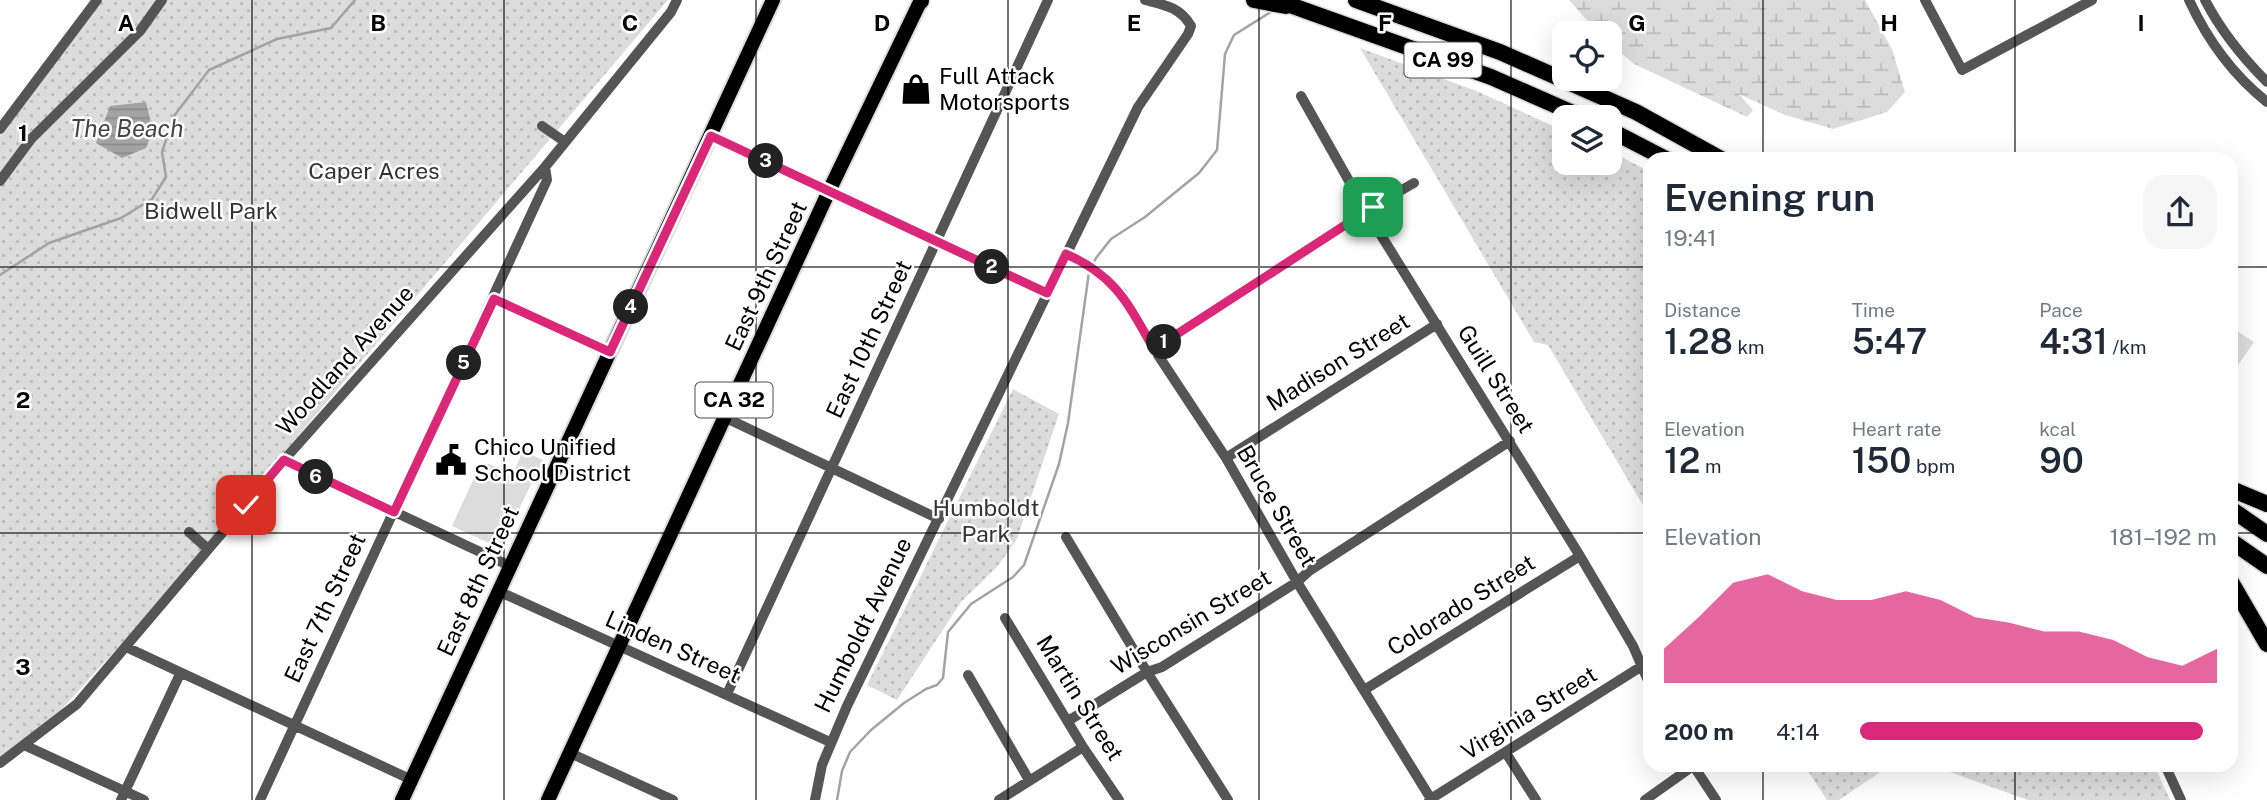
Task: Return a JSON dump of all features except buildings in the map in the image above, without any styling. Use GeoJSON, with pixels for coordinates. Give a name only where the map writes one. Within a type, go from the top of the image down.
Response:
{"type":"FeatureCollection","features":[{"type":"Feature","properties":{"kind":"highway","name":"CA 99"},"geometry":{"type":"LineString","coordinates":[[1276,0],[1491,77],[1555,105]]}},
{"type":"Feature","properties":{"kind":"highway","name":"CA 99"},"geometry":{"type":"LineString","coordinates":[[1356,0],[1500,52],[1636,112],[1708,152]]}},
{"type":"Feature","properties":{"kind":"highway"},"geometry":{"type":"LineString","coordinates":[[1256,1],[1301,9]]}},
{"type":"Feature","properties":{"kind":"highway"},"geometry":{"type":"LineString","coordinates":[[1622,136],[1652,152]]}},
{"type":"Feature","properties":{"kind":"highway"},"geometry":{"type":"LineString","coordinates":[[2238,492],[2267,504]]}},
{"type":"Feature","properties":{"kind":"highway"},"geometry":{"type":"LineString","coordinates":[[2238,514],[2267,534]]}},
{"type":"Feature","properties":{"kind":"highway"},"geometry":{"type":"LineString","coordinates":[[2238,546],[2267,566]]}},
{"type":"Feature","properties":{"kind":"highway"},"geometry":{"type":"LineString","coordinates":[[2238,594],[2267,644]]}},
{"type":"Feature","properties":{"kind":"main road","name":"East 8th Street"},"geometry":{"type":"LineString","coordinates":[[402,800],[773,0]]}},
{"type":"Feature","properties":{"kind":"main road","name":"East 9th Street"},"geometry":{"type":"LineString","coordinates":[[548,800],[829,191],[921,0]]}},
{"type":"Feature","properties":{"kind":"street"},"geometry":{"type":"LineString","coordinates":[[0,129],[97,0]]}},
{"type":"Feature","properties":{"kind":"street"},"geometry":{"type":"LineString","coordinates":[[0,181],[31,139],[140,31],[162,0]]}},
{"type":"Feature","properties":{"kind":"street","name":"Woodland Avenue"},"geometry":{"type":"LineString","coordinates":[[0,763],[77,704],[284,460],[545,167],[671,12],[677,0]]}},
{"type":"Feature","properties":{"kind":"street","name":"East 10th Street"},"geometry":{"type":"LineString","coordinates":[[727,694],[1048,0]]}},
{"type":"Feature","properties":{"kind":"street","name":"Humboldt Avenue"},"geometry":{"type":"LineString","coordinates":[[816,800],[822,765],[830,742],[1047,293],[1071,256],[1138,107],[1168,65],[1191,26],[1178,10],[1145,0]]}},
{"type":"Feature","properties":{"kind":"street"},"geometry":{"type":"LineString","coordinates":[[1925,0],[1962,70],[2092,0]]}},
{"type":"Feature","properties":{"kind":"street"},"geometry":{"type":"LineString","coordinates":[[2189,0],[2212,42],[2233,70],[2267,102]]}},
{"type":"Feature","properties":{"kind":"street"},"geometry":{"type":"LineString","coordinates":[[2205,0],[2224,34],[2245,61],[2267,82]]}},
{"type":"Feature","properties":{"kind":"street","name":"Guill Street"},"geometry":{"type":"LineString","coordinates":[[1301,96],[1366,211],[1643,661]]}},
{"type":"Feature","properties":{"kind":"street"},"geometry":{"type":"LineString","coordinates":[[542,126],[565,142]]}},
{"type":"Feature","properties":{"kind":"street"},"geometry":{"type":"LineString","coordinates":[[711,136],[1047,293]]}},
{"type":"Feature","properties":{"kind":"street","name":"East 7th Street"},"geometry":{"type":"LineString","coordinates":[[260,800],[494,299],[547,180],[545,167]]}},
{"type":"Feature","properties":{"kind":"street"},"geometry":{"type":"LineString","coordinates":[[1154,349],[1366,211],[1414,183]]}},
{"type":"Feature","properties":{"kind":"street","name":"Bruce Street"},"geometry":{"type":"LineString","coordinates":[[1071,256],[1098,272],[1122,293],[1154,349],[1226,458],[1297,582],[1430,799]]}},
{"type":"Feature","properties":{"kind":"street"},"geometry":{"type":"LineString","coordinates":[[494,299],[610,352]]}},
{"type":"Feature","properties":{"kind":"street","name":"Madison Street"},"geometry":{"type":"LineString","coordinates":[[1226,458],[1437,324]]}},
{"type":"Feature","properties":{"kind":"street"},"geometry":{"type":"LineString","coordinates":[[726,418],[939,519]]}},
{"type":"Feature","properties":{"kind":"street","name":"Wisconsin Street"},"geometry":{"type":"LineString","coordinates":[[1068,721],[1147,672],[1162,667],[1297,582],[1510,441]]}},
{"type":"Feature","properties":{"kind":"street"},"geometry":{"type":"LineString","coordinates":[[284,460],[510,566]]}},
{"type":"Feature","properties":{"kind":"street"},"geometry":{"type":"LineString","coordinates":[[189,532],[208,549]]}},
{"type":"Feature","properties":{"kind":"street"},"geometry":{"type":"LineString","coordinates":[[1066,537],[1223,798]]}},
{"type":"Feature","properties":{"kind":"street","name":"Colorado Street"},"geometry":{"type":"LineString","coordinates":[[1364,690],[1580,556]]}},
{"type":"Feature","properties":{"kind":"street","name":"Linden Street"},"geometry":{"type":"LineString","coordinates":[[498,591],[830,742]]}},
{"type":"Feature","properties":{"kind":"street","name":"Martin Street"},"geometry":{"type":"LineString","coordinates":[[1005,618],[1083,747],[1119,800]]}},
{"type":"Feature","properties":{"kind":"street"},"geometry":{"type":"LineString","coordinates":[[126,648],[412,780]]}},
{"type":"Feature","properties":{"kind":"street","name":"Virginia Street"},"geometry":{"type":"LineString","coordinates":[[1430,799],[1643,665]]}},
{"type":"Feature","properties":{"kind":"street"},"geometry":{"type":"LineString","coordinates":[[123,796],[180,674]]}},
{"type":"Feature","properties":{"kind":"street"},"geometry":{"type":"LineString","coordinates":[[968,675],[1029,780]]}},
{"type":"Feature","properties":{"kind":"street"},"geometry":{"type":"LineString","coordinates":[[24,745],[123,796],[144,800]]}},
{"type":"Feature","properties":{"kind":"street"},"geometry":{"type":"LineString","coordinates":[[999,800],[1083,747]]}},
{"type":"Feature","properties":{"kind":"street"},"geometry":{"type":"LineString","coordinates":[[570,753],[673,800]]}},
{"type":"Feature","properties":{"kind":"street"},"geometry":{"type":"LineString","coordinates":[[1506,753],[1536,800]]}},
{"type":"Feature","properties":{"kind":"street"},"geometry":{"type":"LineString","coordinates":[[1645,800],[1683,772]]}},
{"type":"Feature","properties":{"kind":"street"},"geometry":{"type":"LineString","coordinates":[[1698,772],[1716,800]]}},
{"type":"Feature","properties":{"kind":"street"},"geometry":{"type":"LineString","coordinates":[[2168,772],[2181,800]]}},
{"type":"Feature","properties":{"kind":"green space","name":"Bidwell Park"},"geometry":{"type":"Polygon","coordinates":[[[103,0],[668,0],[123,642],[59,712],[0,757],[0,136],[103,0]]]}},
{"type":"Feature","properties":{"kind":"green space"},"geometry":{"type":"Polygon","coordinates":[[[1569,0],[1865,0],[1892,49],[1905,92],[1887,112],[1833,129],[1785,115],[1739,94],[1753,110],[1747,117],[1634,64],[1622,54],[1622,21],[1587,21],[1569,0]]]}},
{"type":"Feature","properties":{"kind":"green space"},"geometry":{"type":"Polygon","coordinates":[[[1360,48],[1479,92],[1552,125],[1552,175],[1622,175],[1622,157],[1643,168],[1643,505],[1548,345],[1534,342],[1360,48]]]}},
{"type":"Feature","properties":{"kind":"green space"},"geometry":{"type":"Polygon","coordinates":[[[2238,332],[2254,342],[2238,365],[2238,332]]]}},
{"type":"Feature","properties":{"kind":"green space","name":"Humboldt Park"},"geometry":{"type":"Polygon","coordinates":[[[1013,389],[1059,414],[1017,539],[997,567],[961,602],[897,700],[867,685],[1013,389]]]}},
{"type":"Feature","properties":{"kind":"green space"},"geometry":{"type":"Polygon","coordinates":[[[523,451],[543,460],[500,548],[452,526],[481,463],[513,473],[523,451]]]}},
{"type":"Feature","properties":{"kind":"green space"},"geometry":{"type":"Polygon","coordinates":[[[1809,772],[1879,773],[1839,800],[1827,800],[1809,772]]]}},
{"type":"Feature","properties":{"kind":"green space"},"geometry":{"type":"Polygon","coordinates":[[[1950,772],[2157,772],[2170,800],[2028,800],[1950,772]]]}},
{"type":"Feature","properties":{"kind":"water","name":"The Beach"},"geometry":{"type":"Polygon","coordinates":[[[146,102],[153,131],[146,148],[122,158],[96,143],[110,106],[146,102]]]}},
{"type":"Feature","properties":{"kind":"waterway"},"geometry":{"type":"LineString","coordinates":[[0,275],[49,243],[121,218],[152,199],[166,177],[162,152],[174,116],[209,70],[277,39],[331,28],[355,0]]}},
{"type":"Feature","properties":{"kind":"waterway"},"geometry":{"type":"LineString","coordinates":[[1092,266],[1111,239],[1145,217],[1199,173],[1217,150],[1225,54],[1234,35],[1274,10]]}},
{"type":"Feature","properties":{"kind":"waterway"},"geometry":{"type":"LineString","coordinates":[[837,800],[842,771],[850,752],[871,730],[904,703],[937,685],[943,678],[948,632],[971,604],[1013,577],[1024,565],[1059,464],[1068,423],[1089,272]]}},
{"type":"Feature","properties":{"kind":"place","name":"Full Attack Motorsports"},"geometry":{"type":"Point","coordinates":[916,89]}},
{"type":"Feature","properties":{"kind":"place","name":"Chico Unified School District"},"geometry":{"type":"Point","coordinates":[451,460]}},
{"type":"Feature","properties":{"kind":"route"},"geometry":{"type":"LineString","coordinates":[[246,505],[284,460],[319,479],[394,512],[494,299],[610,352],[711,136],[1047,293],[1066,254],[1076,258],[1098,272],[1122,293],[1154,349],[1373,207]]}},
{"type":"Feature","properties":{"kind":"park label","name":"Caper Acres"},"geometry":{"type":"Point","coordinates":[374,171]}}]}
